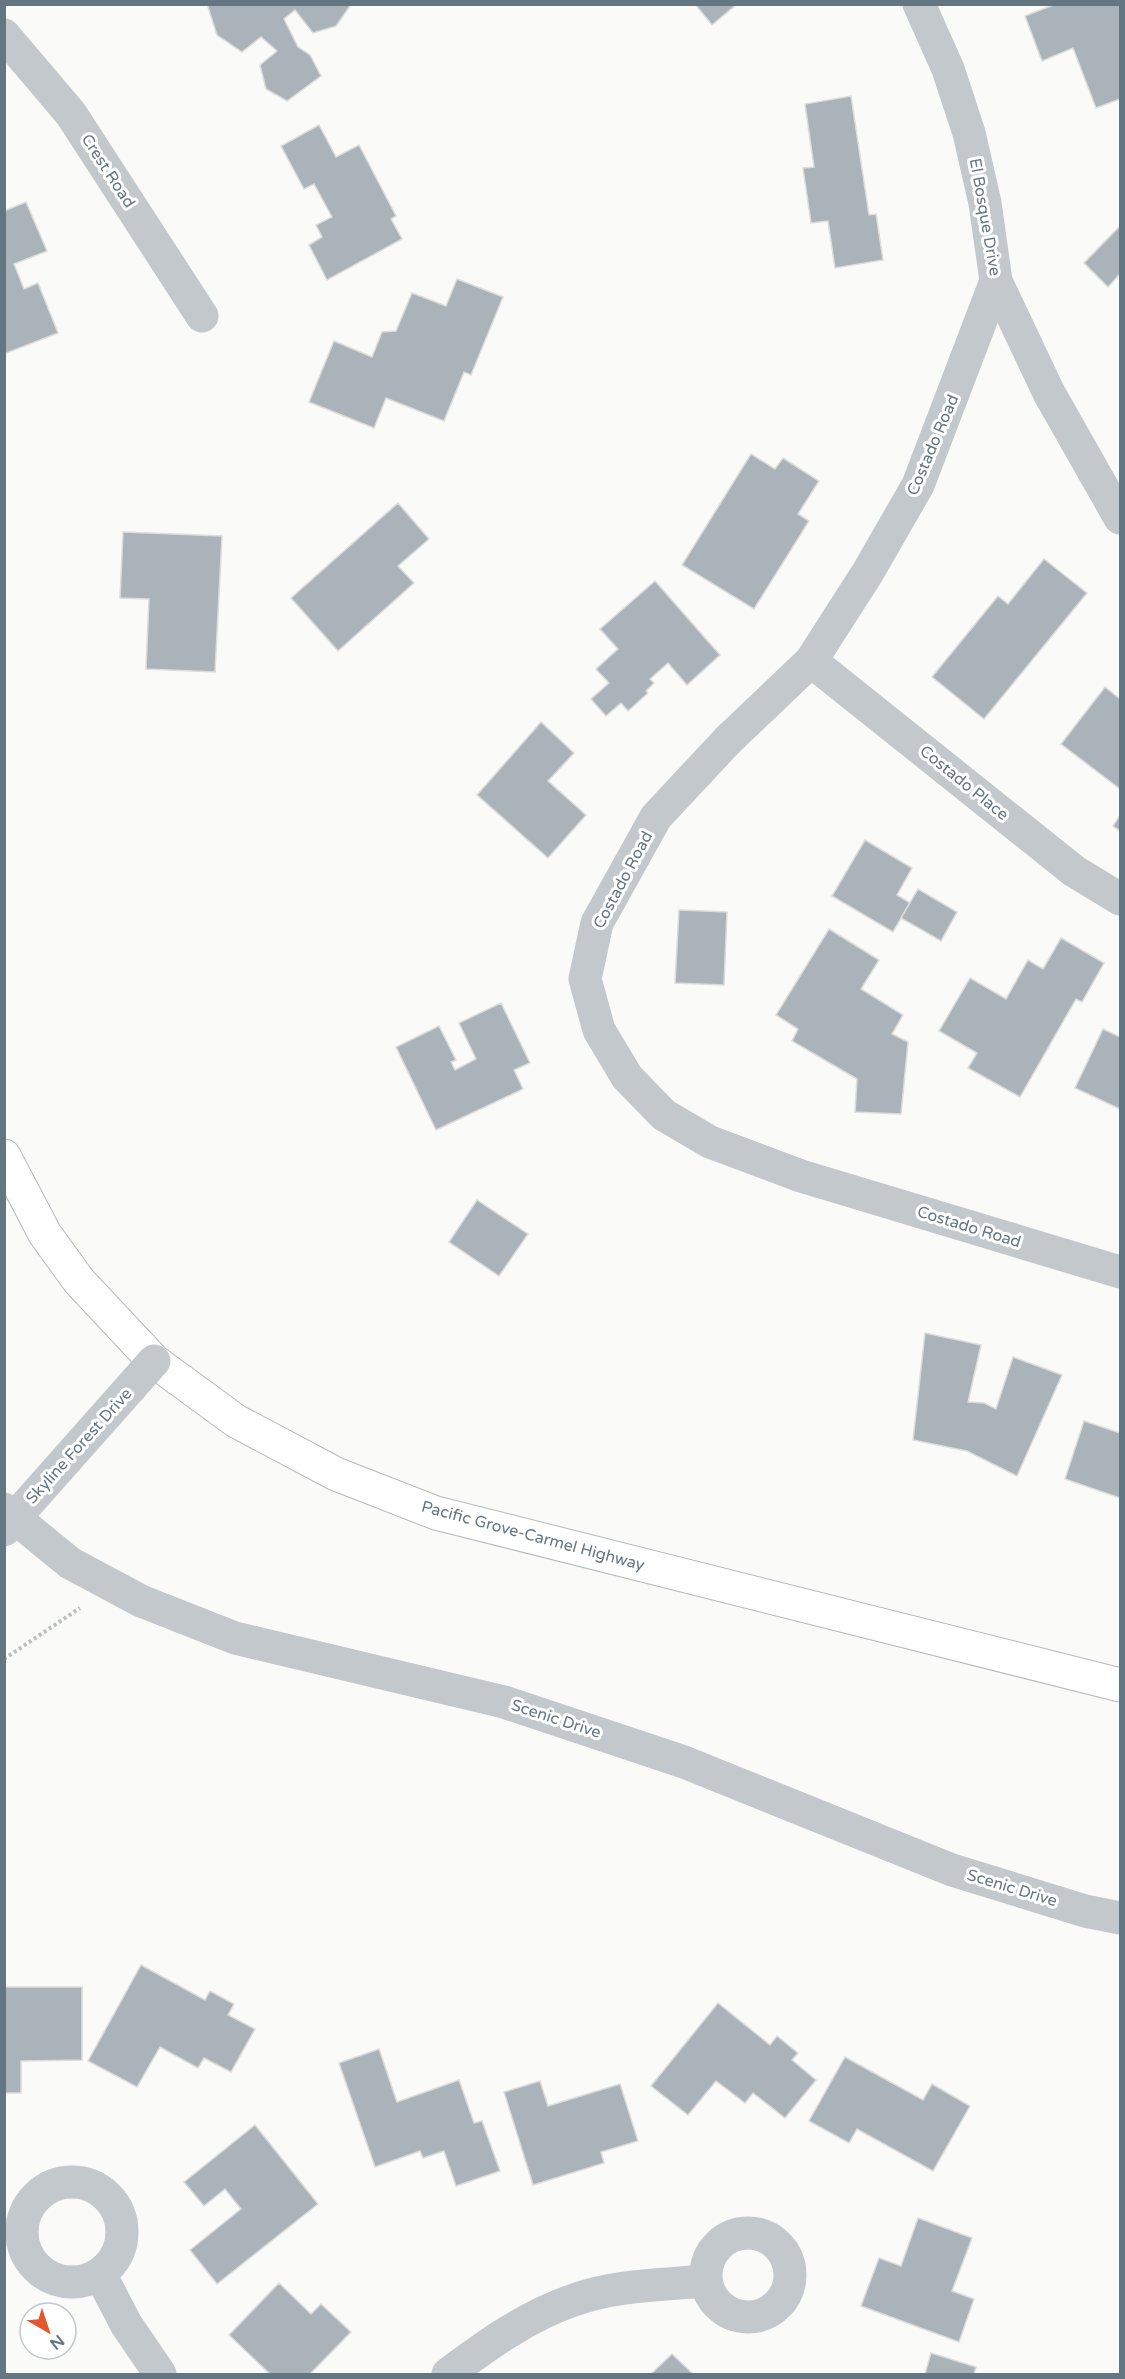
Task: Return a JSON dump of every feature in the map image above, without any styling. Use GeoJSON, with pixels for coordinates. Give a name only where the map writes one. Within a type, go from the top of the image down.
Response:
{"type":"FeatureCollection","features":[{"type":"Feature","properties":{"kind":"main road","name":"Pacific Grove-Carmel Highway"},"geometry":{"type":"LineString","coordinates":[[4,1156],[45,1234],[79,1281],[154,1361],[237,1421],[336,1474],[436,1513],[1120,1685]]}},
{"type":"Feature","properties":{"kind":"street","name":"El Bosque Drive"},"geometry":{"type":"LineString","coordinates":[[919,4],[948,69],[969,133],[985,202],[996,281],[1049,393],[1120,518]]}},
{"type":"Feature","properties":{"kind":"street","name":"Crest Road"},"geometry":{"type":"LineString","coordinates":[[4,35],[71,114],[202,316]]}},
{"type":"Feature","properties":{"kind":"street","name":"Costado Road"},"geometry":{"type":"LineString","coordinates":[[996,281],[918,485],[811,661],[728,740],[656,817],[597,923],[585,979],[599,1030],[627,1077],[664,1115],[710,1143],[801,1176],[1120,1272]]}},
{"type":"Feature","properties":{"kind":"street","name":"Costado Place"},"geometry":{"type":"LineString","coordinates":[[811,661],[1074,871],[1120,899]]}},
{"type":"Feature","properties":{"kind":"street","name":"Skyline Forest Drive"},"geometry":{"type":"LineString","coordinates":[[4,1530],[154,1361]]}},
{"type":"Feature","properties":{"kind":"street","name":"Scenic Drive"},"geometry":{"type":"LineString","coordinates":[[4,1509],[70,1563],[141,1601],[235,1638],[504,1702],[684,1762],[952,1870],[1085,1911],[1120,1918]]}},
{"type":"Feature","properties":{"kind":"street"},"geometry":{"type":"LineString","coordinates":[[100,2274],[126,2324],[160,2374]]}},
{"type":"Feature","properties":{"kind":"street"},"geometry":{"type":"LineString","coordinates":[[448,2374],[530,2318],[575,2299],[621,2288],[705,2281]]}},
{"type":"Feature","properties":{"kind":"path"},"geometry":{"type":"LineString","coordinates":[[4,1659],[113,1586]]}},
{"type":"Feature","properties":{"kind":"building"},"geometry":{"type":"Polygon","coordinates":[[[207,4],[349,4],[350,6],[336,26],[313,33],[295,10],[284,19],[298,47],[310,55],[321,76],[287,101],[266,89],[260,65],[277,51],[261,37],[242,52],[217,35],[207,4]]]}},
{"type":"Feature","properties":{"kind":"building"},"geometry":{"type":"Polygon","coordinates":[[[695,4],[737,4],[712,25],[695,4]]]}},
{"type":"Feature","properties":{"kind":"building"},"geometry":{"type":"Polygon","coordinates":[[[1056,4],[1120,4],[1120,99],[1096,108],[1073,48],[1042,61],[1025,16],[1056,4]]]}},
{"type":"Feature","properties":{"kind":"building"},"geometry":{"type":"Polygon","coordinates":[[[851,96],[869,215],[876,214],[883,260],[835,268],[828,221],[811,223],[803,168],[814,167],[805,104],[851,96]]]}},
{"type":"Feature","properties":{"kind":"building"},"geometry":{"type":"Polygon","coordinates":[[[319,125],[336,157],[359,145],[396,216],[391,219],[402,239],[327,280],[309,245],[322,237],[316,225],[332,217],[314,184],[304,189],[281,146],[319,125]]]}},
{"type":"Feature","properties":{"kind":"building"},"geometry":{"type":"Polygon","coordinates":[[[26,202],[47,251],[14,264],[24,289],[38,283],[58,333],[4,354],[4,211],[26,202]]]}},
{"type":"Feature","properties":{"kind":"building"},"geometry":{"type":"Polygon","coordinates":[[[1120,226],[1120,274],[1108,287],[1084,263],[1120,226]]]}},
{"type":"Feature","properties":{"kind":"building"},"geometry":{"type":"Polygon","coordinates":[[[457,279],[503,297],[471,375],[464,372],[444,421],[386,398],[374,428],[309,402],[334,341],[372,357],[382,332],[396,331],[412,293],[446,306],[457,279]]]}},
{"type":"Feature","properties":{"kind":"building"},"geometry":{"type":"Polygon","coordinates":[[[751,454],[775,469],[783,458],[819,481],[798,514],[809,521],[754,609],[682,565],[751,454]]]}},
{"type":"Feature","properties":{"kind":"building"},"geometry":{"type":"Polygon","coordinates":[[[398,503],[429,539],[398,566],[414,583],[338,651],[291,598],[398,503]]]}},
{"type":"Feature","properties":{"kind":"building"},"geometry":{"type":"Polygon","coordinates":[[[123,532],[222,536],[215,672],[146,669],[149,599],[120,598],[123,532]]]}},
{"type":"Feature","properties":{"kind":"building"},"geometry":{"type":"Polygon","coordinates":[[[1044,559],[1087,593],[984,719],[932,677],[998,596],[1008,604],[1044,559]]]}},
{"type":"Feature","properties":{"kind":"building"},"geometry":{"type":"Polygon","coordinates":[[[655,581],[720,655],[687,685],[668,663],[650,679],[654,683],[646,691],[648,693],[628,711],[621,703],[606,716],[591,699],[609,683],[596,669],[618,649],[600,629],[655,581]]]}},
{"type":"Feature","properties":{"kind":"building"},"geometry":{"type":"Polygon","coordinates":[[[1105,687],[1120,699],[1120,789],[1061,744],[1105,687]]]}},
{"type":"Feature","properties":{"kind":"building"},"geometry":{"type":"Polygon","coordinates":[[[541,722],[574,753],[548,781],[586,815],[548,858],[477,795],[541,722]]]}},
{"type":"Feature","properties":{"kind":"building"},"geometry":{"type":"Polygon","coordinates":[[[1120,815],[1120,831],[1113,826],[1120,815]]]}},
{"type":"Feature","properties":{"kind":"building"},"geometry":{"type":"Polygon","coordinates":[[[865,840],[912,868],[897,895],[910,903],[893,932],[832,896],[865,840]]]}},
{"type":"Feature","properties":{"kind":"building"},"geometry":{"type":"Polygon","coordinates":[[[918,889],[957,912],[941,941],[901,918],[918,889]]]}},
{"type":"Feature","properties":{"kind":"building"},"geometry":{"type":"Polygon","coordinates":[[[679,910],[727,912],[724,985],[675,983],[679,910]]]}},
{"type":"Feature","properties":{"kind":"building"},"geometry":{"type":"Polygon","coordinates":[[[829,929],[879,960],[861,989],[903,1015],[892,1034],[908,1042],[901,1114],[855,1112],[857,1079],[792,1041],[798,1029],[776,1015],[829,929]]]}},
{"type":"Feature","properties":{"kind":"building"},"geometry":{"type":"Polygon","coordinates":[[[1061,938],[1104,963],[1082,1002],[1076,999],[1020,1097],[968,1068],[977,1053],[939,1031],[970,978],[1006,999],[1028,960],[1043,969],[1061,938]]]}},
{"type":"Feature","properties":{"kind":"building"},"geometry":{"type":"Polygon","coordinates":[[[501,1003],[530,1063],[514,1070],[523,1089],[436,1130],[396,1047],[439,1026],[456,1060],[451,1062],[455,1070],[476,1059],[459,1023],[501,1003]]]}},
{"type":"Feature","properties":{"kind":"building"},"geometry":{"type":"Polygon","coordinates":[[[1103,1029],[1120,1037],[1120,1109],[1075,1088],[1103,1029]]]}},
{"type":"Feature","properties":{"kind":"building"},"geometry":{"type":"Polygon","coordinates":[[[477,1200],[528,1234],[499,1276],[449,1242],[477,1200]]]}},
{"type":"Feature","properties":{"kind":"building"},"geometry":{"type":"Polygon","coordinates":[[[925,1333],[981,1345],[968,1402],[984,1403],[996,1409],[1013,1357],[1062,1375],[1017,1476],[967,1451],[913,1440],[925,1333]]]}},
{"type":"Feature","properties":{"kind":"building"},"geometry":{"type":"Polygon","coordinates":[[[1084,1421],[1120,1433],[1120,1498],[1065,1479],[1084,1421]]]}},
{"type":"Feature","properties":{"kind":"building"},"geometry":{"type":"Polygon","coordinates":[[[141,1965],[205,2000],[210,1991],[234,2004],[228,2015],[255,2029],[231,2072],[204,2058],[198,2068],[160,2047],[137,2087],[88,2061],[141,1965]]]}},
{"type":"Feature","properties":{"kind":"building"},"geometry":{"type":"Polygon","coordinates":[[[4,1987],[82,1987],[82,2060],[21,2061],[21,2093],[4,2093],[4,1987]]]}},
{"type":"Feature","properties":{"kind":"building"},"geometry":{"type":"Polygon","coordinates":[[[718,2003],[770,2045],[777,2036],[798,2053],[792,2060],[816,2080],[785,2118],[753,2093],[745,2103],[716,2081],[688,2115],[651,2086],[718,2003]]]}},
{"type":"Feature","properties":{"kind":"building"},"geometry":{"type":"Polygon","coordinates":[[[379,2049],[397,2102],[459,2080],[474,2123],[482,2121],[500,2171],[456,2186],[444,2151],[423,2158],[420,2151],[375,2167],[339,2063],[379,2049]]]}},
{"type":"Feature","properties":{"kind":"building"},"geometry":{"type":"Polygon","coordinates":[[[845,2057],[923,2100],[932,2084],[970,2106],[933,2171],[857,2129],[849,2143],[809,2121],[845,2057]]]}},
{"type":"Feature","properties":{"kind":"building"},"geometry":{"type":"Polygon","coordinates":[[[540,2081],[548,2106],[620,2084],[638,2141],[601,2152],[604,2163],[533,2185],[504,2092],[540,2081]]]}},
{"type":"Feature","properties":{"kind":"building"},"geometry":{"type":"Polygon","coordinates":[[[255,2125],[318,2204],[217,2284],[190,2250],[241,2209],[225,2189],[204,2206],[184,2182],[255,2125]]]}},
{"type":"Feature","properties":{"kind":"building"},"geometry":{"type":"Polygon","coordinates":[[[918,2218],[972,2238],[952,2291],[974,2299],[959,2342],[861,2306],[879,2258],[901,2266],[918,2218]]]}},
{"type":"Feature","properties":{"kind":"building"},"geometry":{"type":"Polygon","coordinates":[[[279,2283],[311,2314],[321,2304],[351,2332],[310,2374],[270,2374],[229,2335],[279,2283]]]}},
{"type":"Feature","properties":{"kind":"building"},"geometry":{"type":"Polygon","coordinates":[[[931,2353],[976,2367],[974,2374],[925,2374],[931,2353]]]}},
{"type":"Feature","properties":{"kind":"building"},"geometry":{"type":"Polygon","coordinates":[[[672,2354],[693,2374],[651,2374],[672,2354]]]}}]}
